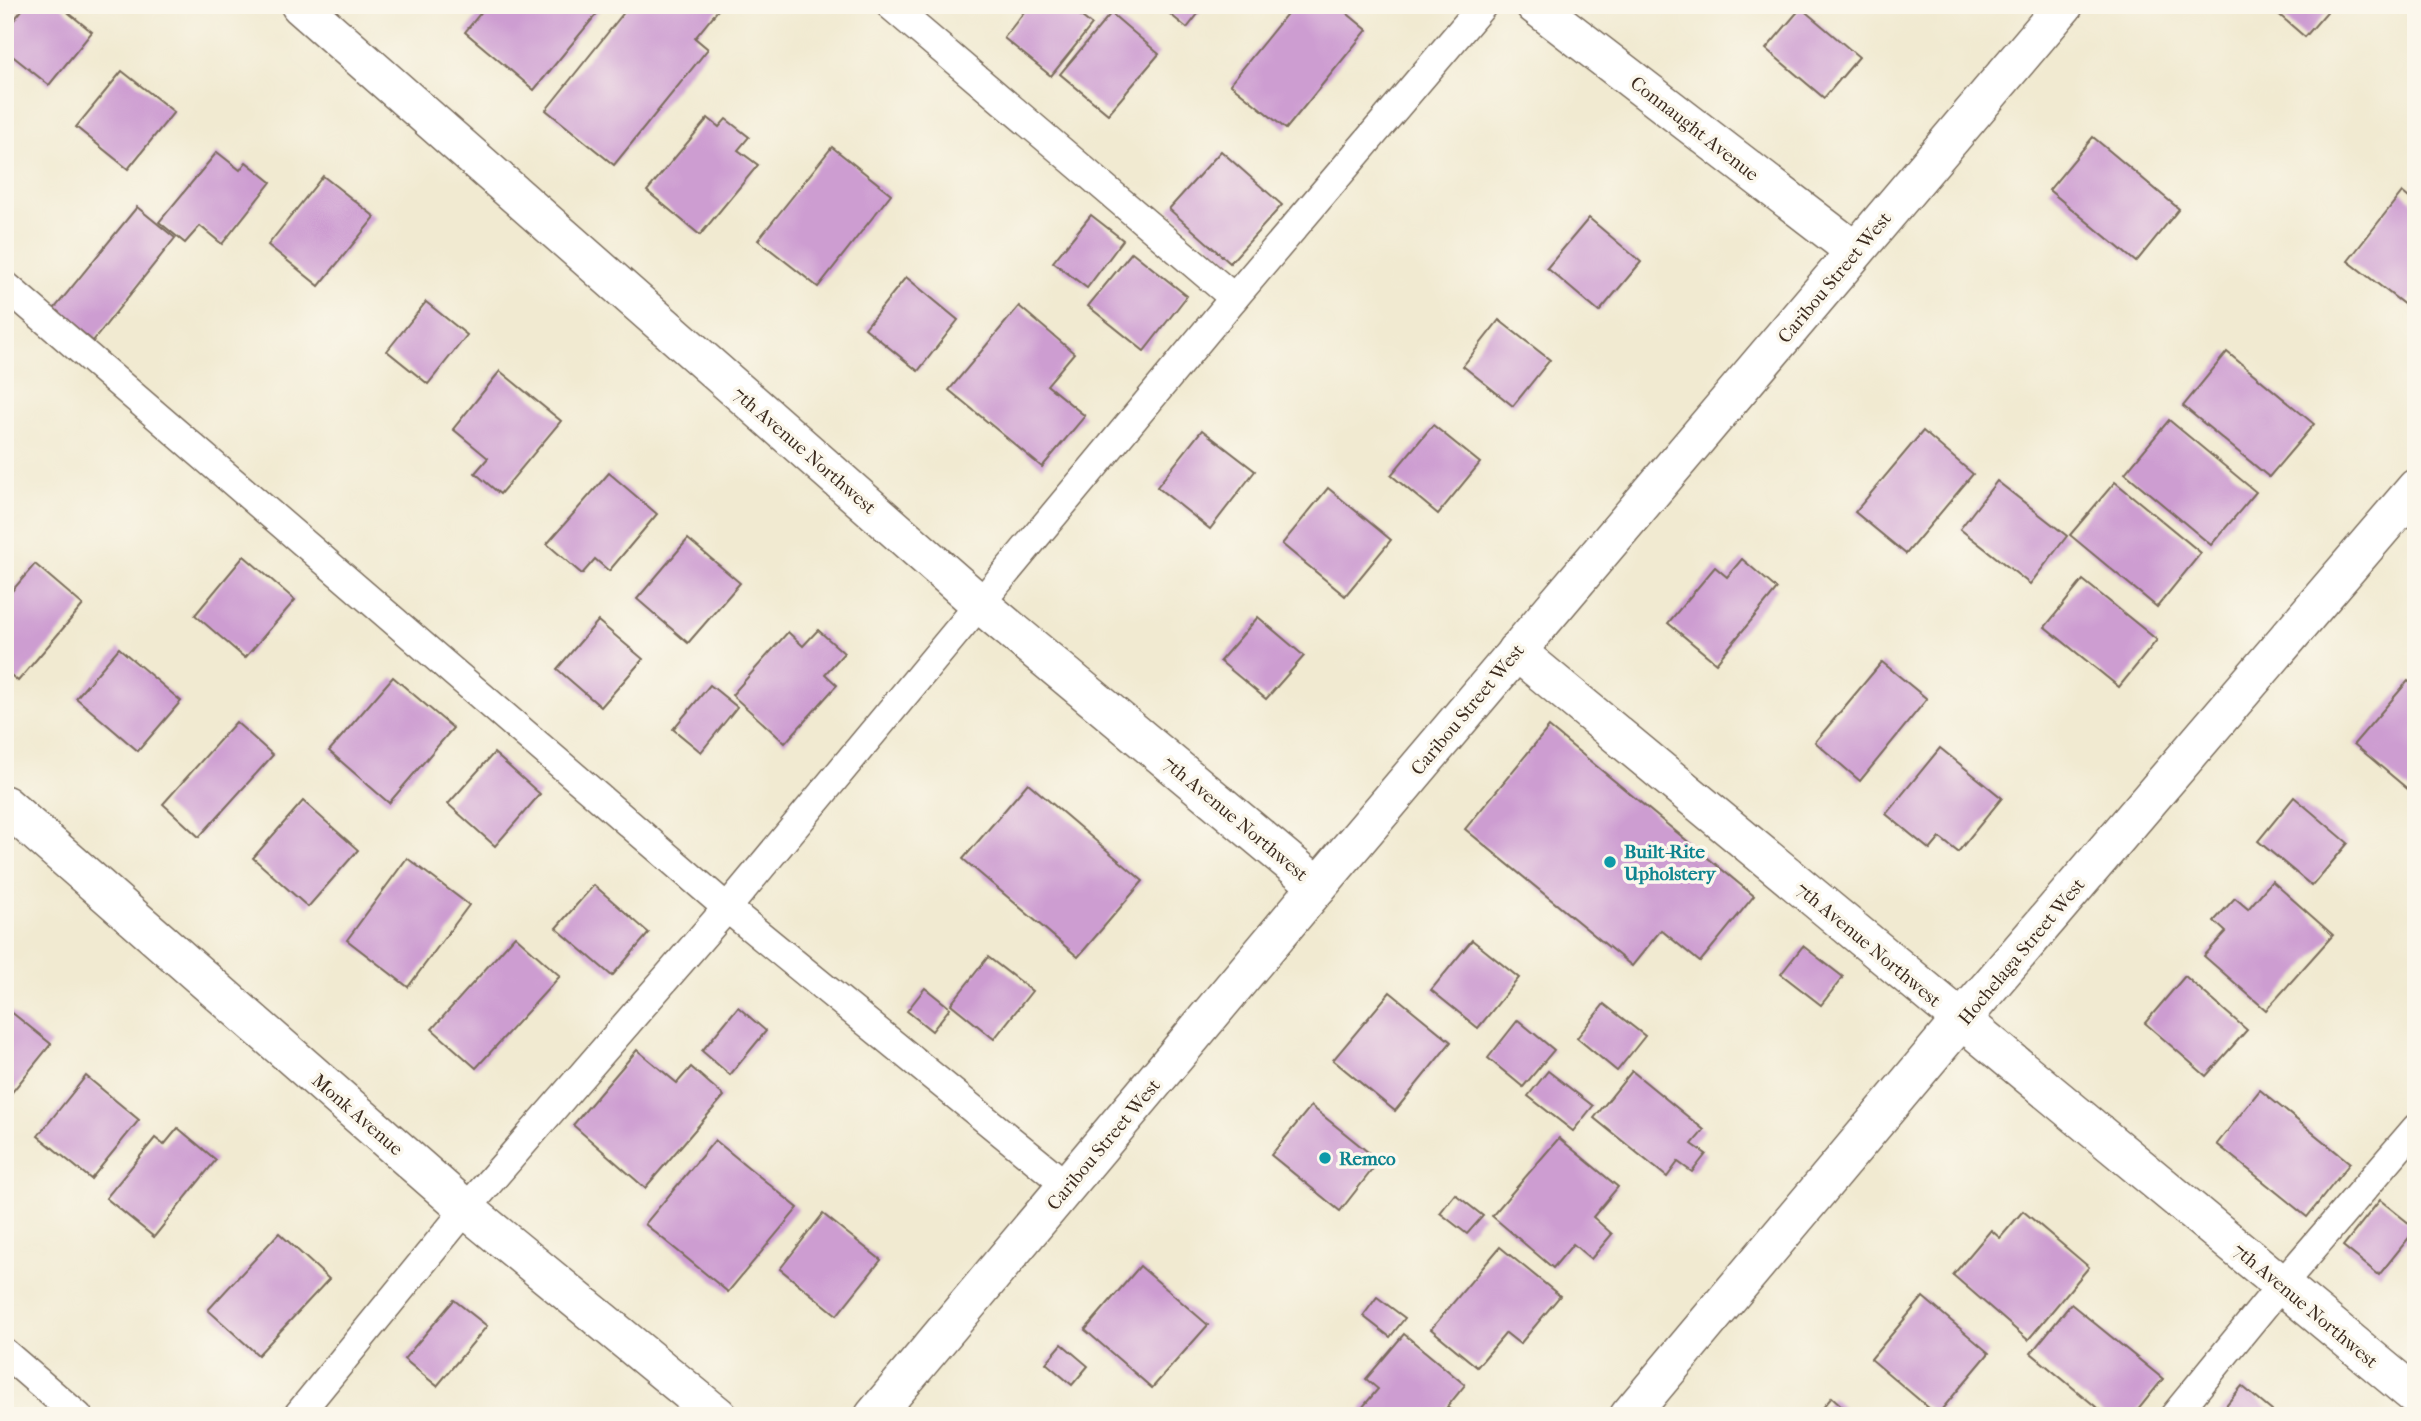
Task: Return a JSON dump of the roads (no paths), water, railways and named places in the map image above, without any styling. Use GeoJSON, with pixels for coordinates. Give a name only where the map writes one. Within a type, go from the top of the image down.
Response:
{"type":"FeatureCollection","features":[{"type":"Feature","properties":{"kind":"street","name":"7th Avenue Northwest"},"geometry":{"type":"LineString","coordinates":[[300,5],[980,604],[1318,886]]}},
{"type":"Feature","properties":{"kind":"street","name":"Connaught Avenue"},"geometry":{"type":"LineString","coordinates":[[1535,5],[1855,251]]}},
{"type":"Feature","properties":{"kind":"street","name":"Caribou Street West"},"geometry":{"type":"LineString","coordinates":[[874,1416],[1516,651],[2064,5]]}},
{"type":"Feature","properties":{"kind":"street","name":"Hochelaga Street West"},"geometry":{"type":"LineString","coordinates":[[1629,1416],[1961,1020],[2416,488]]}},
{"type":"Feature","properties":{"kind":"street","name":"7th Avenue Northwest"},"geometry":{"type":"LineString","coordinates":[[1516,651],[2416,1396]]}},
{"type":"Feature","properties":{"kind":"street","name":"Monk Avenue"},"geometry":{"type":"LineString","coordinates":[[5,804],[466,1209],[718,1416]]}},
{"type":"Feature","properties":{"kind":"lane"},"geometry":{"type":"LineString","coordinates":[[890,5],[1234,298]]}},
{"type":"Feature","properties":{"kind":"lane"},"geometry":{"type":"LineString","coordinates":[[298,1416],[466,1209],[727,908],[1234,298],[1483,5]]}},
{"type":"Feature","properties":{"kind":"lane"},"geometry":{"type":"LineString","coordinates":[[5,285],[727,908],[1067,1186]]}},
{"type":"Feature","properties":{"kind":"lane"},"geometry":{"type":"LineString","coordinates":[[2174,1416],[2282,1284],[2416,1128]]}},
{"type":"Feature","properties":{"kind":"lane"},"geometry":{"type":"LineString","coordinates":[[5,1353],[78,1416]]}},
{"type":"Feature","properties":{"kind":"place","name":"Built-Rite Upholstery"},"geometry":{"type":"Point","coordinates":[1610,862]}},
{"type":"Feature","properties":{"kind":"place","name":"Remco"},"geometry":{"type":"Point","coordinates":[1325,1158]}}]}
